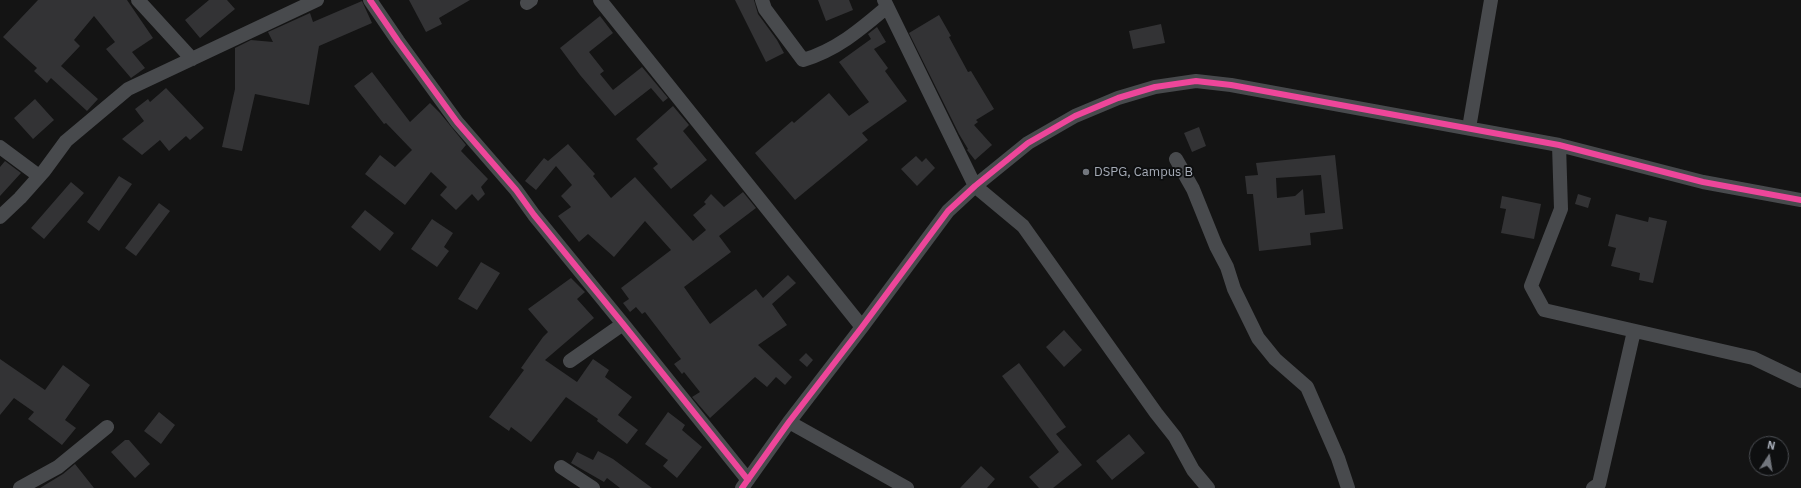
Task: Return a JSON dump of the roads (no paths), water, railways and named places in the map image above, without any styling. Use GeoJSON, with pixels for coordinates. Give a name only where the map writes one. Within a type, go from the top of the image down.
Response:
{"type":"FeatureCollection","features":[{"type":"Feature","properties":{"kind":"street"},"geometry":{"type":"LineString","coordinates":[[138,0],[192,59]]}},
{"type":"Feature","properties":{"kind":"street"},"geometry":{"type":"LineString","coordinates":[[0,217],[39,176],[66,141],[128,89],[317,0]]}},
{"type":"Feature","properties":{"kind":"street"},"geometry":{"type":"LineString","coordinates":[[370,0],[398,42],[458,122],[516,190],[539,221],[624,324],[745,484],[789,422],[948,211],[975,186],[1028,143],[1075,116],[1118,98],[1155,87],[1196,81],[1231,85],[1469,128],[1559,146],[1703,182],[1801,200]]}},
{"type":"Feature","properties":{"kind":"street"},"geometry":{"type":"LineString","coordinates":[[600,0],[862,327]]}},
{"type":"Feature","properties":{"kind":"street"},"geometry":{"type":"LineString","coordinates":[[762,0],[765,9],[803,60],[821,55],[856,33],[886,3],[975,186],[1023,226],[1156,413],[1175,437],[1193,470],[1208,488]]}},
{"type":"Feature","properties":{"kind":"street"},"geometry":{"type":"LineString","coordinates":[[1469,128],[1492,0]]}},
{"type":"Feature","properties":{"kind":"street"},"geometry":{"type":"LineString","coordinates":[[1559,146],[1561,209],[1531,286],[1544,310],[1753,358],[1801,381]]}},
{"type":"Feature","properties":{"kind":"street"},"geometry":{"type":"LineString","coordinates":[[0,147],[39,176]]}},
{"type":"Feature","properties":{"kind":"street"},"geometry":{"type":"LineString","coordinates":[[1176,159],[1194,189],[1216,246],[1227,267],[1234,289],[1258,338],[1275,360],[1307,387],[1338,458],[1348,488]]}},
{"type":"Feature","properties":{"kind":"street"},"geometry":{"type":"LineString","coordinates":[[570,361],[624,324]]}},
{"type":"Feature","properties":{"kind":"street"},"geometry":{"type":"LineString","coordinates":[[1593,488],[1599,484],[1634,331]]}},
{"type":"Feature","properties":{"kind":"street"},"geometry":{"type":"LineString","coordinates":[[789,422],[907,488]]}},
{"type":"Feature","properties":{"kind":"street"},"geometry":{"type":"LineString","coordinates":[[20,488],[58,467],[107,426]]}},
{"type":"Feature","properties":{"kind":"street"},"geometry":{"type":"LineString","coordinates":[[560,467],[593,488]]}},
{"type":"Feature","properties":{"kind":"place","name":"DSPG, Campus B"},"geometry":{"type":"Point","coordinates":[1086,172]}}]}
